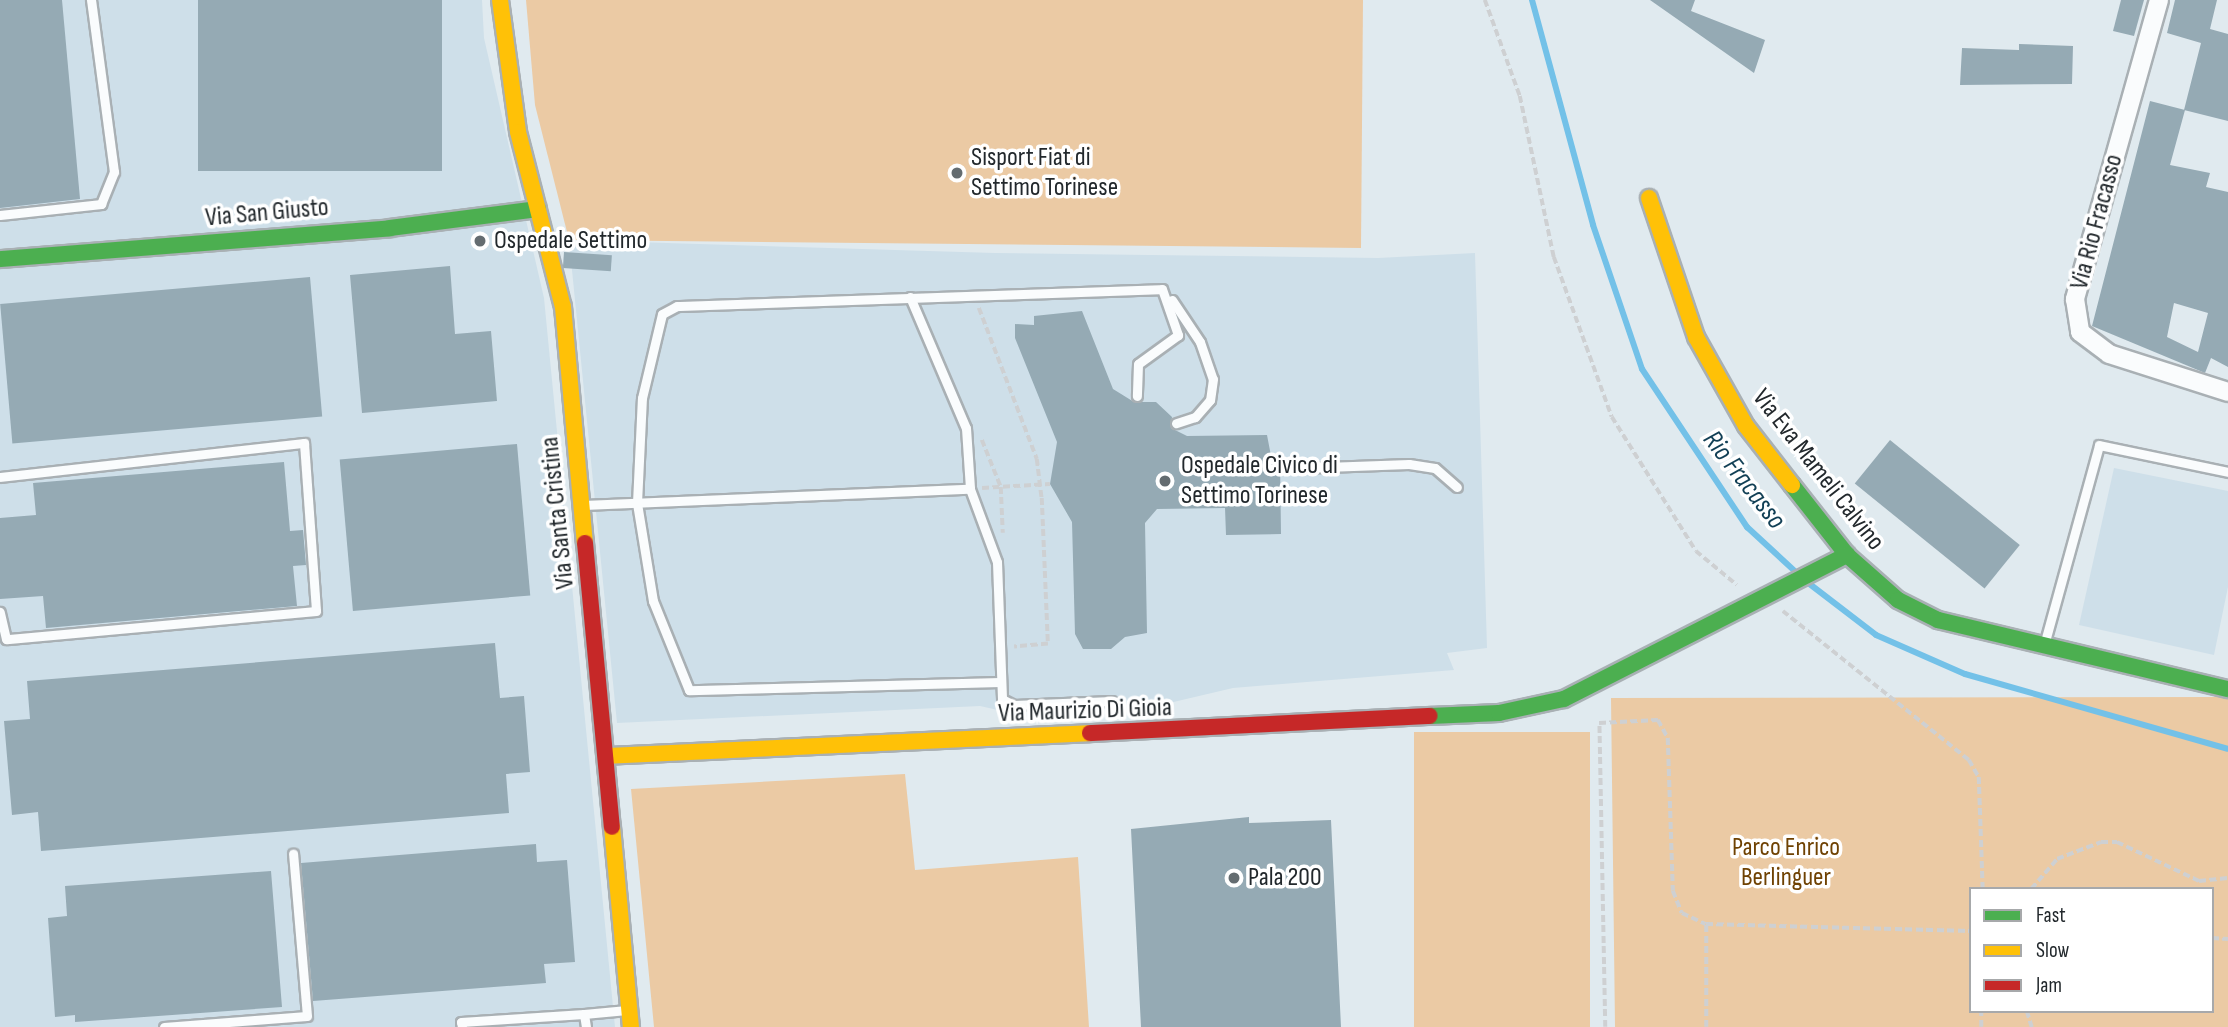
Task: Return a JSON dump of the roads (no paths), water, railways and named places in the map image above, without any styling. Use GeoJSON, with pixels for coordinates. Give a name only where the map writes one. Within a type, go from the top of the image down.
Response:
{"type":"FeatureCollection","features":[{"type":"Feature","properties":{"kind":"street","name":"Via Santa Cristina"},"geometry":{"type":"LineString","coordinates":[[500,0],[505,70],[563,307],[631,1027]]}},
{"type":"Feature","properties":{"kind":"street","name":"Via Rio Fracasso"},"geometry":{"type":"LineString","coordinates":[[2159,0],[2077,310],[2080,332],[2109,354],[2226,393]]}},
{"type":"Feature","properties":{"kind":"street","name":"Via Eva Mameli Calvino"},"geometry":{"type":"LineString","coordinates":[[1648,198],[1709,359],[1746,426],[1847,555],[1898,600],[1938,621],[2228,689]]}},
{"type":"Feature","properties":{"kind":"street","name":"Via San Giusto"},"geometry":{"type":"LineString","coordinates":[[0,259],[390,228],[538,209]]}},
{"type":"Feature","properties":{"kind":"street","name":"Via Maurizio Di Gioia"},"geometry":{"type":"LineString","coordinates":[[606,756],[1237,730],[1499,713],[1564,699],[1689,640],[1758,596],[1847,555]]}},
{"type":"Feature","properties":{"kind":"lane"},"geometry":{"type":"LineString","coordinates":[[0,215],[101,204],[114,172],[91,0]]}},
{"type":"Feature","properties":{"kind":"lane"},"geometry":{"type":"LineString","coordinates":[[1000,682],[690,690],[653,601],[637,502],[642,398],[657,325],[667,309],[1153,288],[1170,298],[1200,342],[1213,379],[1210,400],[1195,418],[1176,423]]}},
{"type":"Feature","properties":{"kind":"lane"},"geometry":{"type":"LineString","coordinates":[[910,297],[966,428],[970,489],[997,562],[998,648],[1002,699],[1014,705],[1112,701]]}},
{"type":"Feature","properties":{"kind":"lane"},"geometry":{"type":"LineString","coordinates":[[1137,396],[1138,363],[1178,335],[1170,298]]}},
{"type":"Feature","properties":{"kind":"lane"},"geometry":{"type":"LineString","coordinates":[[0,477],[304,443],[316,611],[6,639],[0,612]]}},
{"type":"Feature","properties":{"kind":"lane"},"geometry":{"type":"LineString","coordinates":[[2044,648],[2099,445],[2228,472]]}},
{"type":"Feature","properties":{"kind":"lane"},"geometry":{"type":"LineString","coordinates":[[1297,468],[1409,464],[1435,468],[1457,487]]}},
{"type":"Feature","properties":{"kind":"lane"},"geometry":{"type":"LineString","coordinates":[[582,505],[970,489]]}},
{"type":"Feature","properties":{"kind":"lane"},"geometry":{"type":"LineString","coordinates":[[164,1027],[265,1023],[307,1016],[293,853]]}},
{"type":"Feature","properties":{"kind":"lane"},"geometry":{"type":"LineString","coordinates":[[462,1027],[461,1022],[629,1010]]}},
{"type":"Feature","properties":{"kind":"lane"},"geometry":{"type":"LineString","coordinates":[[584,1013],[586,1027]]}},
{"type":"Feature","properties":{"kind":"waterway","name":"Rio Fracasso"},"geometry":{"type":"LineString","coordinates":[[1532,0],[1593,225],[1642,369],[1747,527],[1799,575]]}},
{"type":"Feature","properties":{"kind":"waterway","name":"Rio Fracasso"},"geometry":{"type":"LineString","coordinates":[[1807,582],[1876,635],[1965,674],[2228,749]]}},
{"type":"Feature","properties":{"kind":"place","name":"Sisport Fiat di Settimo Torinese"},"geometry":{"type":"Point","coordinates":[957,173]}},
{"type":"Feature","properties":{"kind":"place","name":"Ospedale Settimo"},"geometry":{"type":"Point","coordinates":[480,241]}},
{"type":"Feature","properties":{"kind":"place","name":"Ospedale Civico di Settimo Torinese"},"geometry":{"type":"Point","coordinates":[1165,481]}},
{"type":"Feature","properties":{"kind":"place","name":"Pala 200"},"geometry":{"type":"Point","coordinates":[1234,878]}},
{"type":"Feature","properties":{"kind":"park label","name":"Parco Enrico Berlinguer"},"geometry":{"type":"Point","coordinates":[1786,863]}}]}
